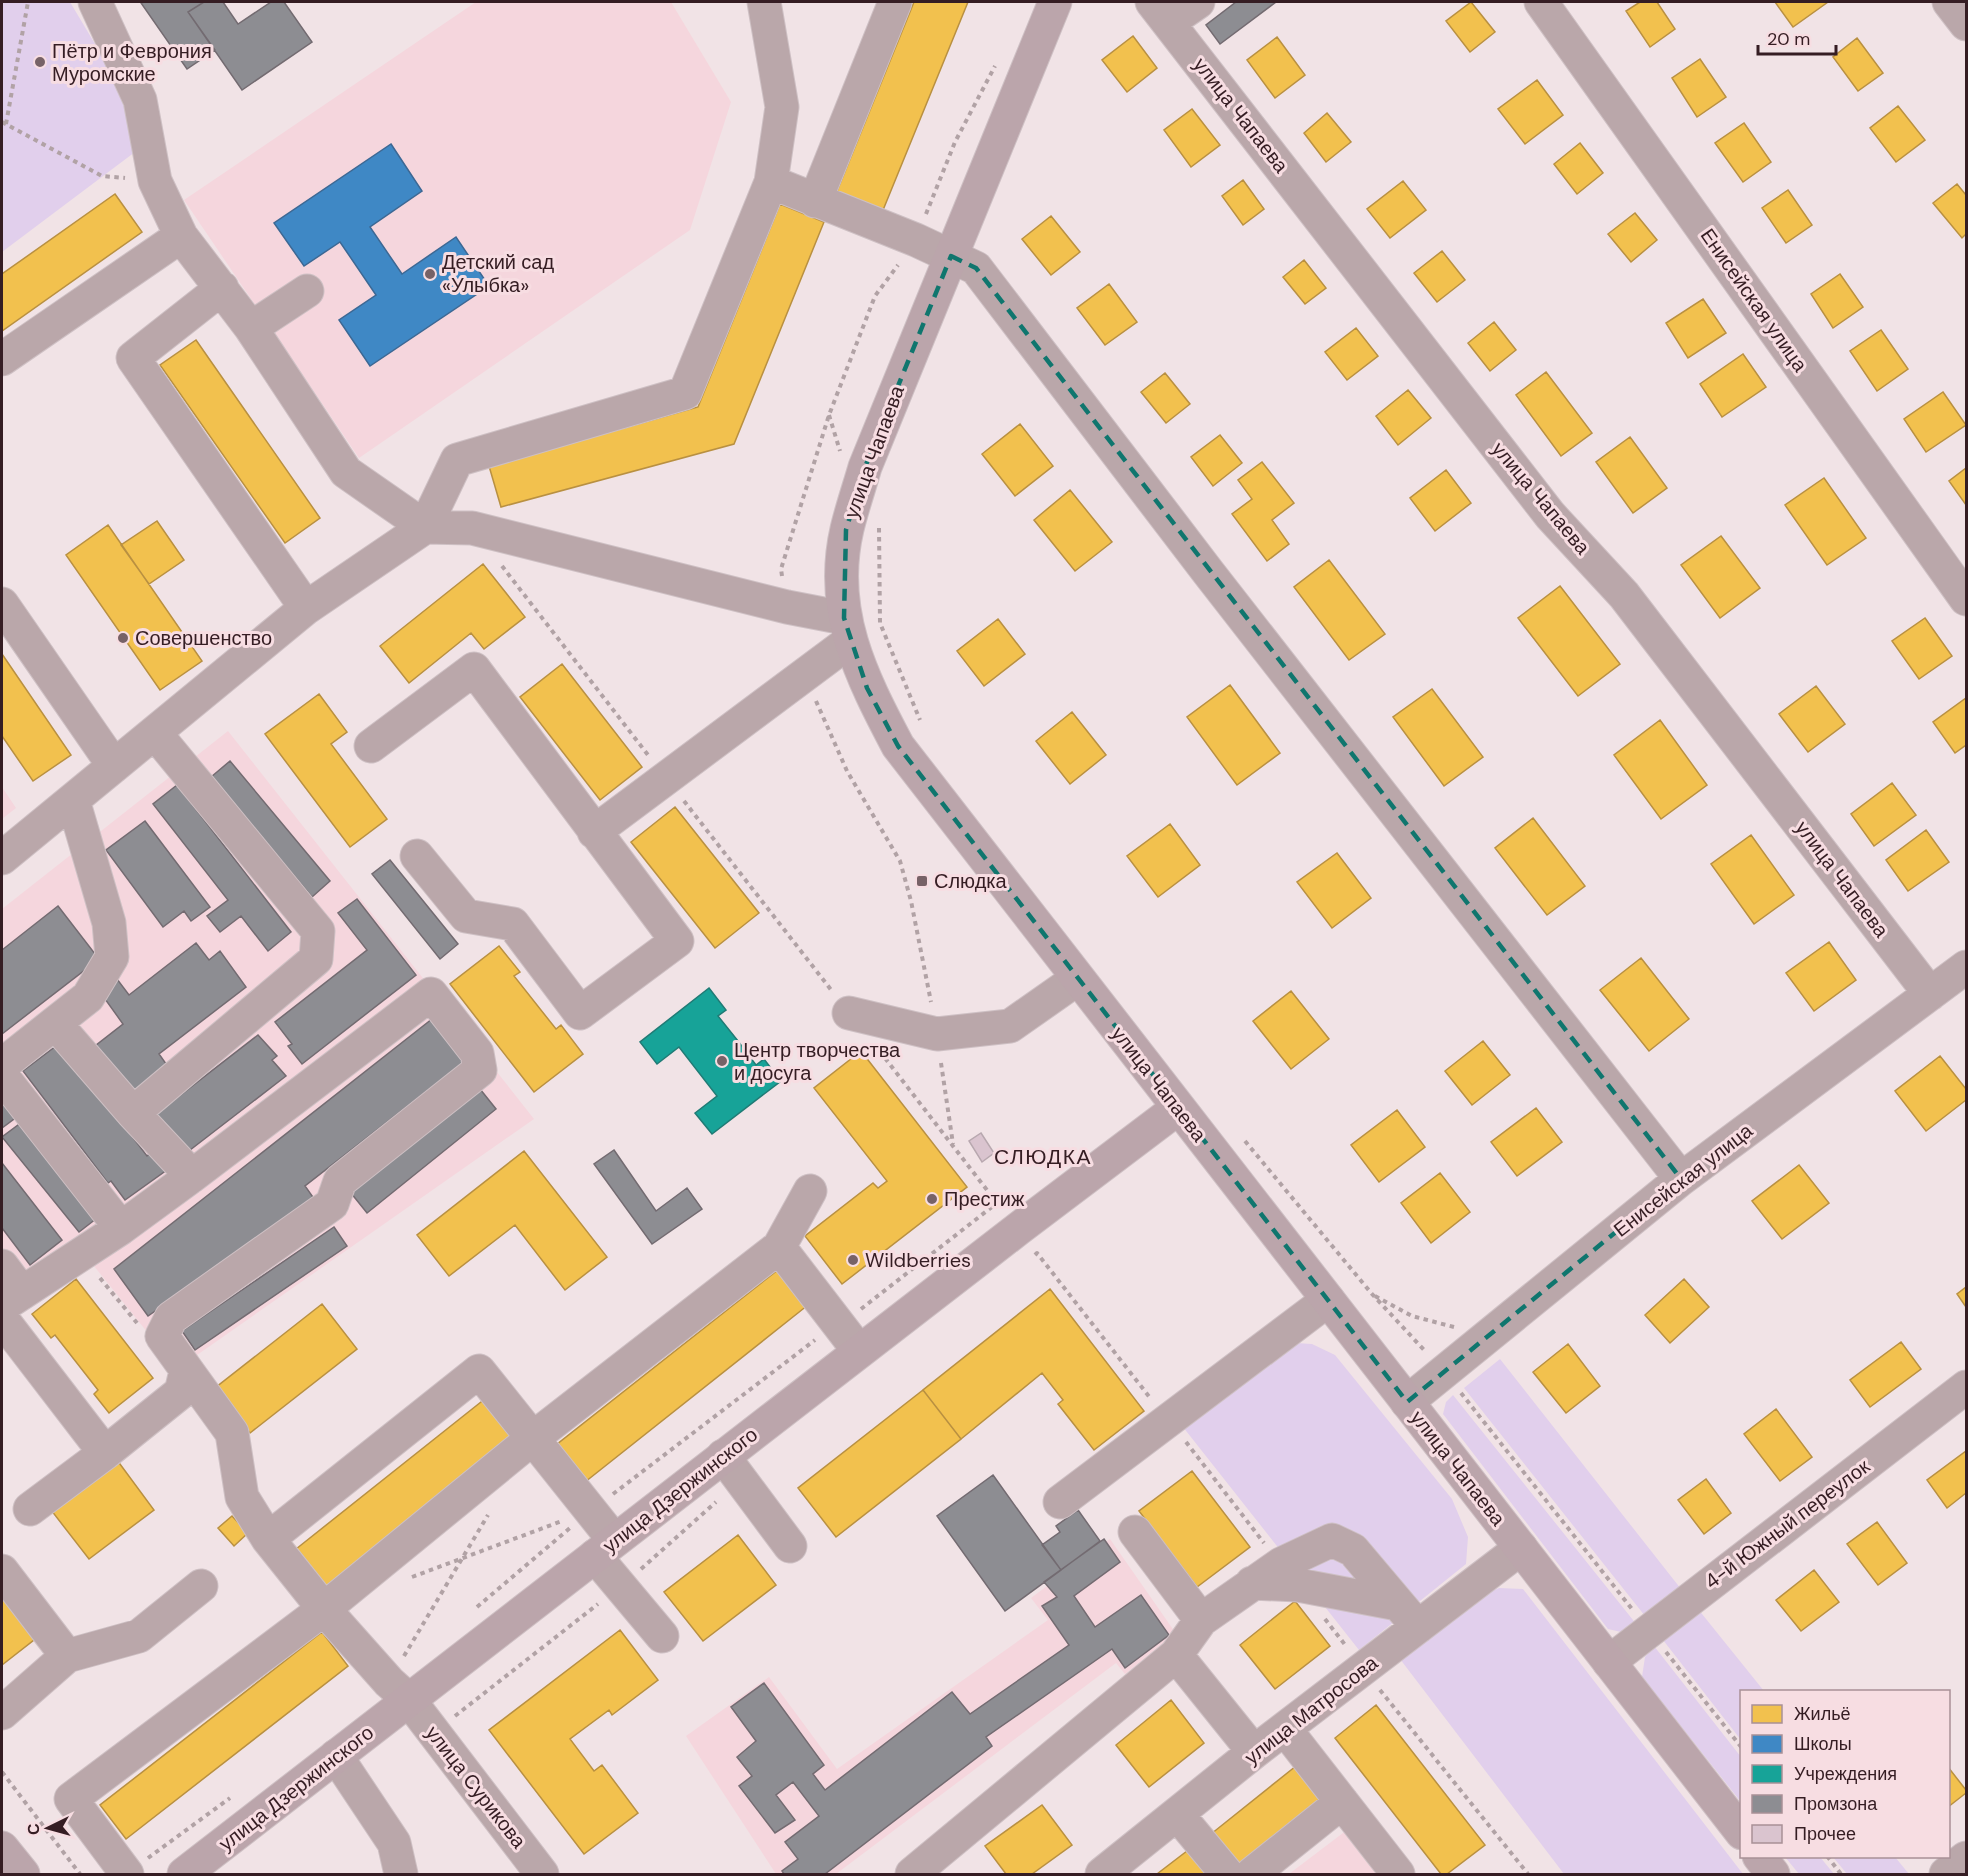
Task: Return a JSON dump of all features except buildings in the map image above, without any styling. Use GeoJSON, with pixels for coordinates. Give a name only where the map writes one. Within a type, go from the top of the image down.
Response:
{"type":"FeatureCollection","features":[{"type":"Feature","properties":{"kind":"main road","name":"улица Чапаева"},"geometry":{"type":"LineString","coordinates":[[1055,2],[865,467],[846,530],[842,564],[847,629],[867,688],[898,746],[1740,1830]]}},
{"type":"Feature","properties":{"kind":"main road","name":"улица Дзержинского"},"geometry":{"type":"LineString","coordinates":[[184,1875],[336,1756],[399,1691],[604,1548],[1178,1108]]}},
{"type":"Feature","properties":{"kind":"main road"},"geometry":{"type":"LineString","coordinates":[[2,1848],[23,1875]]}},
{"type":"Feature","properties":{"kind":"main road"},"geometry":{"type":"LineString","coordinates":[[1761,1858],[1773,1875]]}},
{"type":"Feature","properties":{"kind":"street"},"geometry":{"type":"LineString","coordinates":[[95,2],[140,100],[155,181],[181,236],[251,328],[346,472],[424,527],[472,528],[787,607],[847,629],[804,675],[594,832]]}},
{"type":"Feature","properties":{"kind":"street"},"geometry":{"type":"LineString","coordinates":[[2,858],[306,608],[424,527],[457,460],[685,393],[771,182],[782,107],[764,2]]}},
{"type":"Feature","properties":{"kind":"street"},"geometry":{"type":"LineString","coordinates":[[814,201],[895,2]]}},
{"type":"Feature","properties":{"kind":"street"},"geometry":{"type":"LineString","coordinates":[[1161,12],[1198,2]]}},
{"type":"Feature","properties":{"kind":"street","name":"Енисейская улица"},"geometry":{"type":"LineString","coordinates":[[1541,2],[1966,599]]}},
{"type":"Feature","properties":{"kind":"street"},"geometry":{"type":"LineString","coordinates":[[1949,2],[1966,24]]}},
{"type":"Feature","properties":{"kind":"street","name":"улица Чапаева"},"geometry":{"type":"LineString","coordinates":[[1161,12],[1550,514],[1624,595],[1930,994]]}},
{"type":"Feature","properties":{"kind":"street"},"geometry":{"type":"LineString","coordinates":[[771,182],[916,240],[976,268],[1208,572],[1681,1179]]}},
{"type":"Feature","properties":{"kind":"street"},"geometry":{"type":"LineString","coordinates":[[2,359],[181,236]]}},
{"type":"Feature","properties":{"kind":"street"},"geometry":{"type":"LineString","coordinates":[[222,288],[133,358],[306,608]]}},
{"type":"Feature","properties":{"kind":"street"},"geometry":{"type":"LineString","coordinates":[[251,328],[308,291]]}},
{"type":"Feature","properties":{"kind":"street"},"geometry":{"type":"LineString","coordinates":[[2,604],[114,766]]}},
{"type":"Feature","properties":{"kind":"street"},"geometry":{"type":"LineString","coordinates":[[372,746],[474,669],[677,941],[580,1012],[513,924],[466,916],[417,856]]}},
{"type":"Feature","properties":{"kind":"street"},"geometry":{"type":"LineString","coordinates":[[133,1113],[316,959],[318,931],[155,733]]}},
{"type":"Feature","properties":{"kind":"street"},"geometry":{"type":"LineString","coordinates":[[2,1065],[88,997],[112,957],[109,922],[73,800]]}},
{"type":"Feature","properties":{"kind":"street","name":"Енисейская улица"},"geometry":{"type":"LineString","coordinates":[[1407,1402],[1681,1179],[1966,967]]}},
{"type":"Feature","properties":{"kind":"street"},"geometry":{"type":"LineString","coordinates":[[849,1013],[937,1034],[1010,1026],[1077,979]]}},
{"type":"Feature","properties":{"kind":"street"},"geometry":{"type":"LineString","coordinates":[[2,1266],[12,1300],[121,1228],[431,994],[477,1053],[480,1070],[340,1181],[332,1204],[171,1318],[162,1336]]}},
{"type":"Feature","properties":{"kind":"street"},"geometry":{"type":"LineString","coordinates":[[55,1023],[133,1113],[192,1176]]}},
{"type":"Feature","properties":{"kind":"street"},"geometry":{"type":"LineString","coordinates":[[2,1076],[121,1228]]}},
{"type":"Feature","properties":{"kind":"street"},"geometry":{"type":"LineString","coordinates":[[127,1874],[71,1799],[324,1609],[533,1438],[779,1247],[810,1191]]}},
{"type":"Feature","properties":{"kind":"street"},"geometry":{"type":"LineString","coordinates":[[779,1247],[860,1351]]}},
{"type":"Feature","properties":{"kind":"street"},"geometry":{"type":"LineString","coordinates":[[1060,1502],[1328,1300]]}},
{"type":"Feature","properties":{"kind":"street"},"geometry":{"type":"LineString","coordinates":[[2,1319],[105,1453]]}},
{"type":"Feature","properties":{"kind":"street","name":"улица Сурикова"},"geometry":{"type":"LineString","coordinates":[[162,1336],[232,1433],[242,1497],[268,1539],[324,1609],[434,1733],[542,1875]]}},
{"type":"Feature","properties":{"kind":"street"},"geometry":{"type":"LineString","coordinates":[[30,1509],[181,1392],[186,1371]]}},
{"type":"Feature","properties":{"kind":"street"},"geometry":{"type":"LineString","coordinates":[[268,1539],[479,1371],[591,1510],[621,1587],[662,1636]]}},
{"type":"Feature","properties":{"kind":"street","name":"4-й Южный переулок"},"geometry":{"type":"LineString","coordinates":[[1609,1662],[1966,1387]]}},
{"type":"Feature","properties":{"kind":"street"},"geometry":{"type":"LineString","coordinates":[[723,1456],[790,1546]]}},
{"type":"Feature","properties":{"kind":"street"},"geometry":{"type":"LineString","coordinates":[[1136,1532],[1201,1620]]}},
{"type":"Feature","properties":{"kind":"street"},"geometry":{"type":"LineString","coordinates":[[912,1875],[1176,1655],[1201,1620],[1281,1564],[1332,1540],[1353,1550],[1408,1615]]}},
{"type":"Feature","properties":{"kind":"street","name":"улица Матросова"},"geometry":{"type":"LineString","coordinates":[[1102,1875],[1285,1729],[1408,1615],[1521,1548]]}},
{"type":"Feature","properties":{"kind":"street"},"geometry":{"type":"LineString","coordinates":[[2,1571],[67,1656]]}},
{"type":"Feature","properties":{"kind":"street"},"geometry":{"type":"LineString","coordinates":[[1252,1583],[1330,1589],[1408,1615]]}},
{"type":"Feature","properties":{"kind":"street"},"geometry":{"type":"LineString","coordinates":[[2,1713],[67,1656],[139,1636],[201,1586]]}},
{"type":"Feature","properties":{"kind":"street"},"geometry":{"type":"LineString","coordinates":[[1176,1655],[1254,1752]]}},
{"type":"Feature","properties":{"kind":"street"},"geometry":{"type":"LineString","coordinates":[[1285,1729],[1398,1875]]}},
{"type":"Feature","properties":{"kind":"street"},"geometry":{"type":"LineString","coordinates":[[336,1756],[394,1843],[401,1875]]}},
{"type":"Feature","properties":{"kind":"street"},"geometry":{"type":"LineString","coordinates":[[1252,1875],[1342,1802]]}},
{"type":"Feature","properties":{"kind":"street"},"geometry":{"type":"LineString","coordinates":[[1178,1815],[1227,1875]]}},
{"type":"Feature","properties":{"kind":"street"},"geometry":{"type":"LineString","coordinates":[[1946,1875],[1966,1858]]}},
{"type":"Feature","properties":{"kind":"path"},"geometry":{"type":"LineString","coordinates":[[4,123],[28,2]]}},
{"type":"Feature","properties":{"kind":"path"},"geometry":{"type":"LineString","coordinates":[[787,607],[781,569],[829,415],[875,296],[916,240],[955,142],[999,58]]}},
{"type":"Feature","properties":{"kind":"path"},"geometry":{"type":"LineString","coordinates":[[2,117],[4,123],[102,176],[155,181]]}},
{"type":"Feature","properties":{"kind":"path"},"geometry":{"type":"LineString","coordinates":[[829,415],[842,454]]}},
{"type":"Feature","properties":{"kind":"path"},"geometry":{"type":"LineString","coordinates":[[879,521],[880,623],[924,731]]}},
{"type":"Feature","properties":{"kind":"path"},"geometry":{"type":"LineString","coordinates":[[472,528],[849,1013]]}},
{"type":"Feature","properties":{"kind":"path"},"geometry":{"type":"LineString","coordinates":[[804,675],[847,771],[900,861],[911,901],[937,1034],[954,1147]]}},
{"type":"Feature","properties":{"kind":"path"},"geometry":{"type":"LineString","coordinates":[[477,1608],[591,1510],[838,1323],[853,1315],[997,1203],[877,1049]]}},
{"type":"Feature","properties":{"kind":"path"},"geometry":{"type":"LineString","coordinates":[[1241,1136],[1372,1294],[1444,1372],[1740,1745]]}},
{"type":"Feature","properties":{"kind":"path"},"geometry":{"type":"LineString","coordinates":[[80,1254],[142,1329],[162,1336]]}},
{"type":"Feature","properties":{"kind":"path"},"geometry":{"type":"LineString","coordinates":[[1372,1294],[1412,1316],[1445,1326],[1494,1332]]}},
{"type":"Feature","properties":{"kind":"path"},"geometry":{"type":"LineString","coordinates":[[399,1691],[461,1560],[491,1509]]}},
{"type":"Feature","properties":{"kind":"path"},"geometry":{"type":"LineString","coordinates":[[409,1579],[591,1510]]}},
{"type":"Feature","properties":{"kind":"path"},"geometry":{"type":"LineString","coordinates":[[434,1733],[621,1587]]}},
{"type":"Feature","properties":{"kind":"path"},"geometry":{"type":"LineString","coordinates":[[2,1772],[80,1875]]}},
{"type":"Feature","properties":{"kind":"path"},"geometry":{"type":"LineString","coordinates":[[127,1874],[239,1792]]}},
{"type":"Feature","properties":{"kind":"path"},"geometry":{"type":"LineString","coordinates":[[1828,1858],[1841,1875]]}},
{"type":"Feature","properties":{"kind":"highlighted area"},"geometry":{"type":"Polygon","coordinates":[[[951,256],[976,268],[1681,1179],[1407,1402],[898,746],[867,688],[844,618],[846,530],[865,467],[951,256]]]}},
{"type":"Feature","properties":{"kind":"shaded area"},"geometry":{"type":"Polygon","coordinates":[[[2,2],[70,2],[129,101],[135,152],[2,252],[2,2]]]}},
{"type":"Feature","properties":{"kind":"shaded area","name":"Детский сад «Улыбка»"},"geometry":{"type":"Polygon","coordinates":[[[476,2],[671,2],[731,102],[690,230],[359,458],[184,200],[476,2]]]}},
{"type":"Feature","properties":{"kind":"shaded area"},"geometry":{"type":"Polygon","coordinates":[[[228,731],[534,1119],[177,1369],[73,1240],[22,1278],[2,1251],[2,909],[228,731]]]}},
{"type":"Feature","properties":{"kind":"shaded area"},"geometry":{"type":"Polygon","coordinates":[[[2,787],[16,808],[2,819],[2,787]]]}},
{"type":"Feature","properties":{"kind":"shaded area"},"geometry":{"type":"Polygon","coordinates":[[[1296,1343],[1312,1344],[1335,1355],[1452,1499],[1468,1537],[1466,1564],[1359,1650],[1183,1427],[1296,1343]]]}},
{"type":"Feature","properties":{"kind":"shaded area"},"geometry":{"type":"Polygon","coordinates":[[[1500,1359],[1681,1589],[1645,1616],[1464,1388],[1500,1359]]]}},
{"type":"Feature","properties":{"kind":"shaded area"},"geometry":{"type":"Polygon","coordinates":[[[1453,1395],[1637,1625],[1621,1632],[1608,1629],[1443,1414],[1446,1402],[1453,1395]]]}},
{"type":"Feature","properties":{"kind":"shaded area"},"geometry":{"type":"Polygon","coordinates":[[[1110,1539],[1177,1635],[1125,1674],[1116,1663],[836,1874],[776,1874],[686,1736],[769,1677],[837,1769],[1048,1620],[1031,1598],[1110,1539]]]}},
{"type":"Feature","properties":{"kind":"shaded area"},"geometry":{"type":"Polygon","coordinates":[[[1499,1588],[1523,1589],[1743,1874],[1564,1874],[1400,1659],[1477,1598],[1499,1588]]]}},
{"type":"Feature","properties":{"kind":"shaded area"},"geometry":{"type":"Polygon","coordinates":[[[1698,1609],[1763,1690],[1740,1690],[1740,1739],[1663,1640],[1698,1609]]]}},
{"type":"Feature","properties":{"kind":"shaded area"},"geometry":{"type":"Polygon","coordinates":[[[1654,1646],[1740,1756],[1740,1801],[1642,1677],[1645,1657],[1654,1646]]]}},
{"type":"Feature","properties":{"kind":"shaded area"},"geometry":{"type":"Polygon","coordinates":[[[1364,1817],[1408,1874],[1289,1874],[1364,1817]]]}},
{"type":"Feature","properties":{"kind":"shaded area"},"geometry":{"type":"Polygon","coordinates":[[[1786,1858],[1821,1858],[1834,1874],[1799,1874],[1786,1858]]]}},
{"type":"Feature","properties":{"kind":"shaded area"},"geometry":{"type":"Polygon","coordinates":[[[1834,1858],[1896,1858],[1909,1874],[1847,1874],[1834,1858]]]}},
{"type":"Feature","properties":{"kind":"place","name":"Пётр и Феврония Муромские"},"geometry":{"type":"Point","coordinates":[40,62]}},
{"type":"Feature","properties":{"kind":"place","name":"Детский сад «Улыбка»"},"geometry":{"type":"Point","coordinates":[430,274]}},
{"type":"Feature","properties":{"kind":"place","name":"Совершенство"},"geometry":{"type":"Point","coordinates":[123,638]}},
{"type":"Feature","properties":{"kind":"place","name":"Слюдка"},"geometry":{"type":"Point","coordinates":[922,881]}},
{"type":"Feature","properties":{"kind":"place","name":"Центр творчества и досуга"},"geometry":{"type":"Point","coordinates":[722,1061]}},
{"type":"Feature","properties":{"kind":"place","name":"Престиж"},"geometry":{"type":"Point","coordinates":[932,1199]}},
{"type":"Feature","properties":{"kind":"place","name":"Wildberries"},"geometry":{"type":"Point","coordinates":[853,1260]}},
{"type":"Feature","properties":{"kind":"district","name":"СЛЮДКА"},"geometry":{"type":"Point","coordinates":[1043,1157]}}]}
